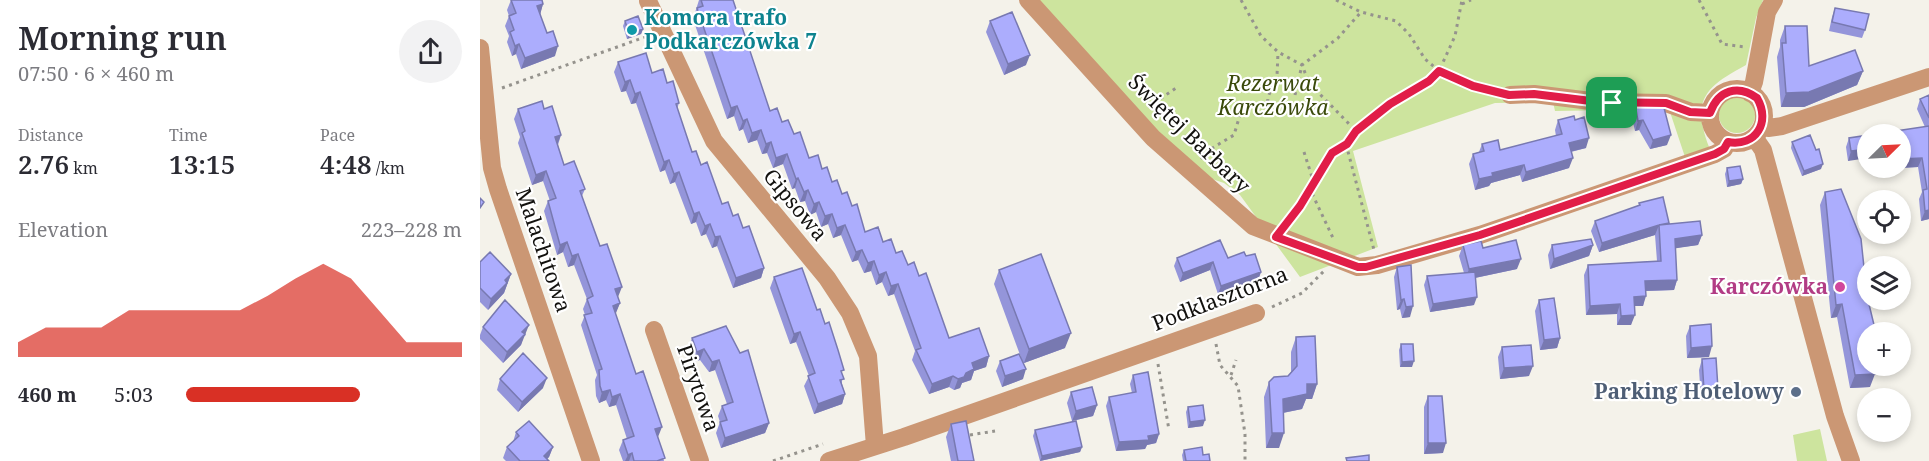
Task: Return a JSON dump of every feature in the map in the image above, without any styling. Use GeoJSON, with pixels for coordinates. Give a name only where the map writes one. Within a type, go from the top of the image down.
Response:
{"type":"FeatureCollection","features":[{"type":"Feature","properties":{"kind":"street","name":"Świętej Barbary"},"geometry":{"type":"LineString","coordinates":[[1028,0],[1134,117],[1191,172],[1253,226],[1344,262]]}},
{"type":"Feature","properties":{"kind":"street"},"geometry":{"type":"LineString","coordinates":[[1750,93],[1767,12],[1774,0]]}},
{"type":"Feature","properties":{"kind":"street","name":"Gipsowa"},"geometry":{"type":"LineString","coordinates":[[648,1],[714,141],[827,279],[854,322],[870,368],[875,446]]}},
{"type":"Feature","properties":{"kind":"street","name":"Malachitowa"},"geometry":{"type":"LineString","coordinates":[[480,48],[492,168],[591,461]]}},
{"type":"Feature","properties":{"kind":"street"},"geometry":{"type":"LineString","coordinates":[[1851,461],[1835,416],[1758,131],[1762,107],[1750,93],[1742,90],[1725,92],[1718,98],[1710,113],[1712,127],[1722,139],[1728,142],[1744,142],[1758,131],[1782,126],[1929,77]]}},
{"type":"Feature","properties":{"kind":"street"},"geometry":{"type":"LineString","coordinates":[[1509,95],[1534,94],[1599,102],[1666,103],[1690,112],[1710,113]]}},
{"type":"Feature","properties":{"kind":"street"},"geometry":{"type":"LineString","coordinates":[[1344,262],[1358,267],[1377,265],[1480,235],[1715,154],[1724,149],[1728,142]]}},
{"type":"Feature","properties":{"kind":"street","name":"Podklasztorna"},"geometry":{"type":"LineString","coordinates":[[829,461],[1256,313]]}},
{"type":"Feature","properties":{"kind":"street","name":"Pirytowa"},"geometry":{"type":"LineString","coordinates":[[654,330],[700,461]]}},
{"type":"Feature","properties":{"kind":"path"},"geometry":{"type":"LineString","coordinates":[[1241,0],[1261,36],[1278,52],[1302,65],[1309,83],[1356,131]]}},
{"type":"Feature","properties":{"kind":"path"},"geometry":{"type":"LineString","coordinates":[[1336,0],[1361,12],[1396,21],[1439,71],[1473,86],[1509,95]]}},
{"type":"Feature","properties":{"kind":"path"},"geometry":{"type":"LineString","coordinates":[[1276,237],[1300,206],[1309,187],[1332,153],[1347,144],[1356,131],[1390,104],[1429,81],[1439,71],[1455,36],[1462,2],[1471,0]]}},
{"type":"Feature","properties":{"kind":"path"},"geometry":{"type":"LineString","coordinates":[[1699,0],[1722,44],[1759,49]]}},
{"type":"Feature","properties":{"kind":"path"},"geometry":{"type":"LineString","coordinates":[[1295,95],[1302,65],[1338,38],[1361,12]]}},
{"type":"Feature","properties":{"kind":"path"},"geometry":{"type":"LineString","coordinates":[[484,92],[561,69],[661,32]]}},
{"type":"Feature","properties":{"kind":"path"},"geometry":{"type":"LineString","coordinates":[[1191,172],[1209,150],[1234,135],[1242,108],[1255,114],[1267,111],[1268,96],[1277,76],[1278,52]]}},
{"type":"Feature","properties":{"kind":"path"},"geometry":{"type":"LineString","coordinates":[[1134,117],[1179,86]]}},
{"type":"Feature","properties":{"kind":"path"},"geometry":{"type":"LineString","coordinates":[[1347,144],[1377,265]]}},
{"type":"Feature","properties":{"kind":"path"},"geometry":{"type":"LineString","coordinates":[[1304,152],[1314,180]]}},
{"type":"Feature","properties":{"kind":"path"},"geometry":{"type":"LineString","coordinates":[[1309,187],[1344,262]]}},
{"type":"Feature","properties":{"kind":"path","name":"Podklasztorna"},"geometry":{"type":"LineString","coordinates":[[1256,313],[1302,293],[1327,269],[1344,262]]}},
{"type":"Feature","properties":{"kind":"path"},"geometry":{"type":"LineString","coordinates":[[1154,348],[1168,430]]}},
{"type":"Feature","properties":{"kind":"path"},"geometry":{"type":"LineString","coordinates":[[1217,350],[1220,365],[1238,386],[1245,434],[1245,461]]}},
{"type":"Feature","properties":{"kind":"path"},"geometry":{"type":"LineString","coordinates":[[1230,376],[1236,360]]}},
{"type":"Feature","properties":{"kind":"path"},"geometry":{"type":"LineString","coordinates":[[970,435],[995,431]]}},
{"type":"Feature","properties":{"kind":"green space","name":"Rezerwat Karczówka"},"geometry":{"type":"Polygon","coordinates":[[[1025,0],[1763,0],[1756,18],[1746,65],[1720,80],[1705,97],[1701,117],[1709,147],[1685,157],[1669,109],[1555,111],[1553,102],[1495,103],[1353,151],[1378,247],[1300,277],[1240,195],[1224,183],[1191,172],[1025,0]]]}},
{"type":"Feature","properties":{"kind":"green space"},"geometry":{"type":"Polygon","coordinates":[[[1737,97],[1750,102],[1755,115],[1750,128],[1737,133],[1724,128],[1719,115],[1724,102],[1737,97]]]}},
{"type":"Feature","properties":{"kind":"green space"},"geometry":{"type":"Polygon","coordinates":[[[1820,429],[1827,461],[1797,461],[1793,435],[1820,429]]]}},
{"type":"Feature","properties":{"kind":"building"},"geometry":{"type":"Polygon","coordinates":[[[511,0],[542,0],[543,4],[537,6],[547,33],[553,31],[558,46],[525,58],[519,44],[515,46],[510,32],[514,30],[509,16],[516,13],[511,0]]]}},
{"type":"Feature","properties":{"kind":"building"},"geometry":{"type":"Polygon","coordinates":[[[701,0],[733,0],[770,111],[777,108],[782,122],[788,120],[794,134],[800,132],[809,158],[818,155],[822,169],[827,167],[832,182],[837,180],[842,194],[847,192],[852,206],[857,204],[865,232],[878,227],[883,242],[891,239],[896,253],[902,251],[908,265],[914,262],[919,276],[926,273],[949,338],[979,328],[989,356],[972,363],[974,369],[966,373],[964,377],[958,379],[953,376],[932,384],[916,350],[921,348],[898,284],[891,286],[886,272],[879,275],[874,261],[868,263],[862,250],[856,252],[845,225],[837,228],[832,214],[825,216],[819,202],[814,204],[808,190],[804,192],[798,178],[796,179],[787,154],[776,158],[771,142],[766,144],[761,130],[752,133],[747,119],[743,121],[737,106],[731,108],[697,8],[703,6],[701,0]]]}},
{"type":"Feature","properties":{"kind":"building"},"geometry":{"type":"Polygon","coordinates":[[[1835,8],[1869,14],[1865,30],[1832,22],[1835,8]]]}},
{"type":"Feature","properties":{"kind":"building"},"geometry":{"type":"Polygon","coordinates":[[[1012,12],[1030,55],[1008,64],[990,21],[1012,12]]]}},
{"type":"Feature","properties":{"kind":"building"},"geometry":{"type":"Polygon","coordinates":[[[638,16],[643,29],[629,34],[625,21],[638,16]]]}},
{"type":"Feature","properties":{"kind":"building"},"geometry":{"type":"Polygon","coordinates":[[[1785,26],[1807,26],[1809,66],[1855,50],[1863,71],[1809,92],[1786,93],[1782,43],[1786,43],[1785,26]]]}},
{"type":"Feature","properties":{"kind":"building"},"geometry":{"type":"Polygon","coordinates":[[[646,53],[652,73],[663,69],[667,83],[673,81],[679,103],[676,104],[692,152],[696,151],[701,165],[707,162],[722,204],[728,202],[733,216],[738,214],[743,228],[749,226],[764,268],[736,278],[720,236],[715,237],[710,224],[705,226],[699,212],[694,214],[679,172],[674,174],[669,160],[664,162],[640,92],[635,94],[630,80],[625,82],[618,62],[646,53]]]}},
{"type":"Feature","properties":{"kind":"building"},"geometry":{"type":"Polygon","coordinates":[[[1929,95],[1929,118],[1920,99],[1929,95]]]}},
{"type":"Feature","properties":{"kind":"building"},"geometry":{"type":"Polygon","coordinates":[[[542,101],[544,109],[552,106],[561,135],[555,137],[564,165],[574,161],[585,189],[580,191],[600,246],[607,244],[622,287],[615,289],[620,303],[613,306],[636,374],[643,371],[662,427],[655,429],[665,458],[657,461],[634,461],[632,453],[628,455],[623,440],[634,436],[620,394],[612,397],[610,390],[602,392],[600,386],[599,370],[602,369],[584,315],[592,313],[587,299],[593,296],[578,254],[572,256],[567,242],[560,245],[548,201],[556,198],[546,171],[536,175],[522,133],[525,131],[518,109],[542,101]]]}},
{"type":"Feature","properties":{"kind":"building"},"geometry":{"type":"Polygon","coordinates":[[[1635,104],[1663,104],[1671,135],[1653,140],[1643,120],[1638,121],[1635,104]]]}},
{"type":"Feature","properties":{"kind":"building"},"geometry":{"type":"Polygon","coordinates":[[[1574,116],[1575,120],[1584,117],[1589,138],[1569,143],[1573,158],[1526,172],[1524,165],[1492,173],[1493,176],[1479,179],[1473,154],[1484,151],[1482,144],[1498,140],[1500,150],[1562,134],[1558,120],[1574,116]]]}},
{"type":"Feature","properties":{"kind":"building"},"geometry":{"type":"Polygon","coordinates":[[[1929,126],[1929,210],[1925,211],[1923,190],[1927,189],[1922,158],[1911,158],[1911,129],[1929,126]]]}},
{"type":"Feature","properties":{"kind":"building"},"geometry":{"type":"Polygon","coordinates":[[[1810,135],[1816,150],[1819,149],[1823,164],[1804,171],[1792,142],[1810,135]]]}},
{"type":"Feature","properties":{"kind":"building"},"geometry":{"type":"Polygon","coordinates":[[[1857,137],[1857,150],[1851,151],[1849,138],[1857,137]]]}},
{"type":"Feature","properties":{"kind":"building"},"geometry":{"type":"Polygon","coordinates":[[[1740,166],[1743,179],[1729,181],[1727,168],[1740,166]]]}},
{"type":"Feature","properties":{"kind":"building"},"geometry":{"type":"Polygon","coordinates":[[[1841,189],[1857,229],[1857,244],[1862,244],[1863,256],[1857,256],[1857,310],[1870,310],[1873,322],[1857,322],[1857,375],[1855,375],[1842,304],[1836,305],[1825,192],[1841,189]]]}},
{"type":"Feature","properties":{"kind":"building"},"geometry":{"type":"Polygon","coordinates":[[[1663,197],[1669,223],[1602,243],[1595,221],[1640,205],[1639,203],[1663,197]]]}},
{"type":"Feature","properties":{"kind":"building"},"geometry":{"type":"Polygon","coordinates":[[[1700,221],[1702,235],[1675,239],[1677,280],[1645,281],[1646,296],[1634,297],[1635,315],[1621,316],[1620,304],[1590,306],[1588,265],[1661,261],[1659,225],[1700,221]]]}},
{"type":"Feature","properties":{"kind":"building"},"geometry":{"type":"Polygon","coordinates":[[[1591,239],[1593,245],[1554,259],[1552,245],[1591,239]]]}},
{"type":"Feature","properties":{"kind":"building"},"geometry":{"type":"Polygon","coordinates":[[[1220,240],[1228,258],[1244,252],[1246,256],[1255,254],[1261,272],[1221,286],[1213,262],[1183,273],[1177,258],[1220,240]]]}},
{"type":"Feature","properties":{"kind":"building"},"geometry":{"type":"Polygon","coordinates":[[[1516,240],[1521,259],[1469,269],[1463,245],[1481,241],[1483,248],[1516,240]]]}},
{"type":"Feature","properties":{"kind":"building"},"geometry":{"type":"Polygon","coordinates":[[[490,252],[511,274],[505,280],[507,283],[491,299],[480,288],[480,262],[490,252]]]}},
{"type":"Feature","properties":{"kind":"building"},"geometry":{"type":"Polygon","coordinates":[[[1041,254],[1071,333],[1029,349],[999,270],[1041,254]]]}},
{"type":"Feature","properties":{"kind":"building"},"geometry":{"type":"Polygon","coordinates":[[[1411,265],[1413,306],[1406,307],[1404,299],[1401,300],[1397,267],[1411,265]]]}},
{"type":"Feature","properties":{"kind":"building"},"geometry":{"type":"Polygon","coordinates":[[[802,268],[817,310],[820,309],[825,324],[829,322],[844,370],[841,371],[844,379],[840,380],[845,394],[818,404],[808,376],[815,373],[800,332],[794,334],[774,277],[802,268]]]}},
{"type":"Feature","properties":{"kind":"building"},"geometry":{"type":"Polygon","coordinates":[[[1475,272],[1477,297],[1433,304],[1427,276],[1475,272]]]}},
{"type":"Feature","properties":{"kind":"building"},"geometry":{"type":"Polygon","coordinates":[[[1554,298],[1560,338],[1544,340],[1539,300],[1554,298]]]}},
{"type":"Feature","properties":{"kind":"building"},"geometry":{"type":"Polygon","coordinates":[[[505,300],[529,325],[522,332],[525,334],[507,352],[483,327],[505,300]]]}},
{"type":"Feature","properties":{"kind":"building"},"geometry":{"type":"Polygon","coordinates":[[[1711,324],[1712,346],[1691,348],[1690,326],[1711,324]]]}},
{"type":"Feature","properties":{"kind":"building"},"geometry":{"type":"Polygon","coordinates":[[[726,326],[740,353],[748,350],[769,423],[725,438],[720,422],[727,420],[722,406],[733,402],[719,360],[712,362],[704,349],[697,352],[692,338],[726,326]]]}},
{"type":"Feature","properties":{"kind":"building"},"geometry":{"type":"Polygon","coordinates":[[[1315,336],[1317,384],[1307,384],[1307,394],[1283,399],[1284,433],[1272,433],[1269,382],[1274,377],[1288,376],[1297,366],[1296,337],[1315,336]]]}},
{"type":"Feature","properties":{"kind":"building"},"geometry":{"type":"Polygon","coordinates":[[[1401,344],[1413,344],[1414,361],[1402,362],[1401,344]]]}},
{"type":"Feature","properties":{"kind":"building"},"geometry":{"type":"Polygon","coordinates":[[[1531,345],[1533,366],[1504,368],[1502,347],[1531,345]]]}},
{"type":"Feature","properties":{"kind":"building"},"geometry":{"type":"Polygon","coordinates":[[[523,353],[547,378],[522,402],[500,379],[523,353]]]}},
{"type":"Feature","properties":{"kind":"building"},"geometry":{"type":"Polygon","coordinates":[[[1019,354],[1026,369],[1005,376],[1000,361],[1019,354]]]}},
{"type":"Feature","properties":{"kind":"building"},"geometry":{"type":"Polygon","coordinates":[[[1716,358],[1718,389],[1704,390],[1702,359],[1716,358]]]}},
{"type":"Feature","properties":{"kind":"building"},"geometry":{"type":"Polygon","coordinates":[[[1148,372],[1159,434],[1148,436],[1149,440],[1119,442],[1109,397],[1136,392],[1133,375],[1148,372]]]}},
{"type":"Feature","properties":{"kind":"building"},"geometry":{"type":"Polygon","coordinates":[[[1092,387],[1097,405],[1076,411],[1071,392],[1092,387]]]}},
{"type":"Feature","properties":{"kind":"building"},"geometry":{"type":"Polygon","coordinates":[[[1428,396],[1442,396],[1446,443],[1428,443],[1428,396]]]}},
{"type":"Feature","properties":{"kind":"building"},"geometry":{"type":"Polygon","coordinates":[[[1203,405],[1205,420],[1190,422],[1188,407],[1203,405]]]}},
{"type":"Feature","properties":{"kind":"building"},"geometry":{"type":"Polygon","coordinates":[[[529,421],[553,447],[544,456],[549,461],[520,461],[507,447],[519,436],[516,432],[529,421]]]}},
{"type":"Feature","properties":{"kind":"building"},"geometry":{"type":"Polygon","coordinates":[[[966,421],[974,461],[958,461],[951,424],[966,421]]]}},
{"type":"Feature","properties":{"kind":"building"},"geometry":{"type":"Polygon","coordinates":[[[1076,421],[1082,447],[1042,456],[1035,430],[1076,421]]]}},
{"type":"Feature","properties":{"kind":"building"},"geometry":{"type":"Polygon","coordinates":[[[1202,447],[1203,455],[1209,454],[1210,461],[1186,461],[1184,450],[1202,447]]]}},
{"type":"Feature","properties":{"kind":"building"},"geometry":{"type":"Polygon","coordinates":[[[1369,455],[1369,461],[1347,461],[1346,458],[1369,455]]]}},
{"type":"Feature","properties":{"kind":"place","name":"Komora trafo Podkarczówka 7"},"geometry":{"type":"Point","coordinates":[632,30]}},
{"type":"Feature","properties":{"kind":"place","name":"Karczówka"},"geometry":{"type":"Point","coordinates":[1840,287]}},
{"type":"Feature","properties":{"kind":"place","name":"Parking Hotelowy"},"geometry":{"type":"Point","coordinates":[1796,392]}},
{"type":"Feature","properties":{"kind":"route"},"geometry":{"type":"LineString","coordinates":[[1439,71],[1473,86],[1509,95],[1534,94],[1612,103],[1666,103],[1690,112],[1710,113],[1718,98],[1725,92],[1742,90],[1757,98],[1764,116],[1762,126],[1751,140],[1728,142],[1724,149],[1715,154],[1480,235],[1377,265],[1358,267],[1276,237],[1300,206],[1309,187],[1332,153],[1347,144],[1356,131],[1390,104],[1429,81],[1439,71]]}}]}
